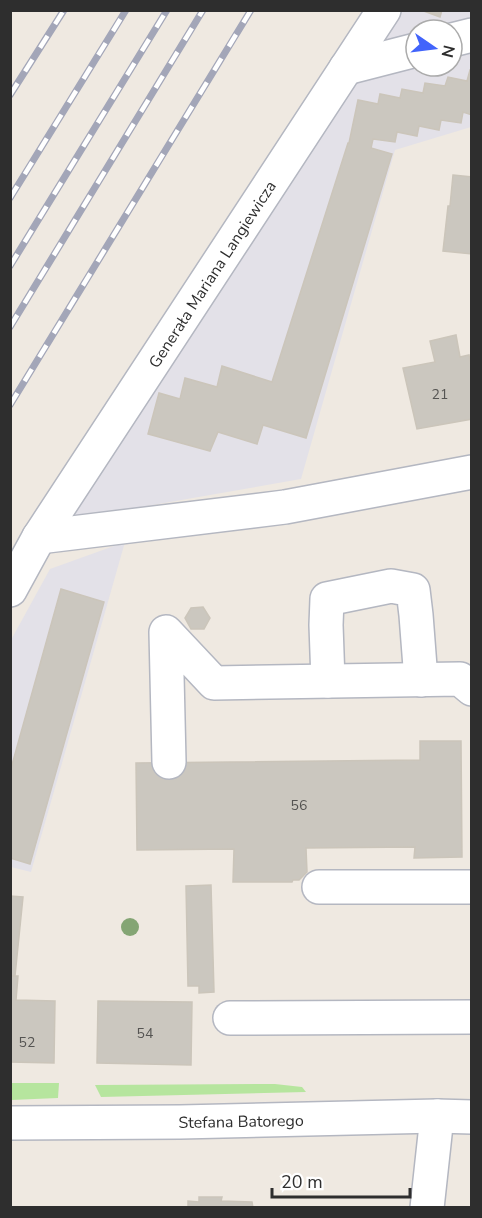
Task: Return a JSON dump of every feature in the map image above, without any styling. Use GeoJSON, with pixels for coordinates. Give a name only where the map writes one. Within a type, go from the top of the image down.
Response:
{"type":"FeatureCollection","features":[{"type":"Feature","properties":{"kind":"street","name":"Generała Mariana Langiewicza"},"geometry":{"type":"LineString","coordinates":[[10,590],[39,537],[384,10]]}},
{"type":"Feature","properties":{"kind":"street"},"geometry":{"type":"LineString","coordinates":[[346,68],[404,53]]}},
{"type":"Feature","properties":{"kind":"street"},"geometry":{"type":"LineString","coordinates":[[39,537],[285,507],[471,472]]}},
{"type":"Feature","properties":{"kind":"street"},"geometry":{"type":"LineString","coordinates":[[328,681],[327,598],[391,586],[413,590],[421,680]]}},
{"type":"Feature","properties":{"kind":"street"},"geometry":{"type":"LineString","coordinates":[[169,762],[166,632],[214,683],[460,679],[471,689]]}},
{"type":"Feature","properties":{"kind":"street"},"geometry":{"type":"LineString","coordinates":[[319,887],[471,887]]}},
{"type":"Feature","properties":{"kind":"street"},"geometry":{"type":"LineString","coordinates":[[230,1017],[471,1017]]}},
{"type":"Feature","properties":{"kind":"street"},"geometry":{"type":"LineString","coordinates":[[427,1208],[437,1116]]}},
{"type":"Feature","properties":{"kind":"street","name":"Stefana Batorego"},"geometry":{"type":"LineString","coordinates":[[10,1123],[471,1117]]}},
{"type":"Feature","properties":{"kind":"shaded area"},"geometry":{"type":"Polygon","coordinates":[[[396,11],[471,11],[471,127],[395,150],[301,479],[67,520],[396,11]]]}},
{"type":"Feature","properties":{"kind":"shaded area"},"geometry":{"type":"Polygon","coordinates":[[[125,542],[31,872],[11,867],[11,640],[50,569],[125,542]]]}},
{"type":"Feature","properties":{"kind":"green space"},"geometry":{"type":"Polygon","coordinates":[[[10,1083],[59,1083],[58,1098],[11,1100],[10,1083]]]}},
{"type":"Feature","properties":{"kind":"green space"},"geometry":{"type":"Polygon","coordinates":[[[275,1084],[302,1087],[306,1092],[101,1097],[95,1085],[275,1084]]]}},
{"type":"Feature","properties":{"kind":"building"},"geometry":{"type":"Polygon","coordinates":[[[421,10],[442,10],[440,17],[421,10]]]}},
{"type":"Feature","properties":{"kind":"building"},"geometry":{"type":"Polygon","coordinates":[[[470,70],[472,71],[472,115],[463,112],[461,123],[441,120],[439,130],[419,126],[417,136],[397,132],[395,142],[373,139],[371,148],[392,154],[306,438],[263,425],[257,444],[218,432],[210,451],[148,434],[159,393],[180,399],[185,378],[217,387],[222,366],[272,382],[349,143],[358,100],[378,104],[380,94],[400,98],[402,89],[423,93],[425,83],[445,86],[448,78],[467,81],[470,70]]]}},
{"type":"Feature","properties":{"kind":"building"},"geometry":{"type":"Polygon","coordinates":[[[453,175],[472,177],[472,254],[443,251],[453,175]]]}},
{"type":"Feature","properties":{"kind":"building"},"geometry":{"type":"Polygon","coordinates":[[[456,335],[460,357],[469,355],[472,369],[472,419],[417,429],[403,368],[435,362],[430,341],[456,335]]]}},
{"type":"Feature","properties":{"kind":"building"},"geometry":{"type":"Polygon","coordinates":[[[61,589],[104,602],[30,864],[10,858],[10,772],[61,589]]]}},
{"type":"Feature","properties":{"kind":"building"},"geometry":{"type":"Polygon","coordinates":[[[203,607],[210,618],[204,629],[191,629],[185,618],[191,608],[203,607]]]}},
{"type":"Feature","properties":{"kind":"building"},"geometry":{"type":"Polygon","coordinates":[[[420,741],[461,741],[462,857],[414,858],[415,847],[306,848],[307,872],[299,880],[233,882],[234,849],[137,850],[136,763],[420,760],[420,741]]]}},
{"type":"Feature","properties":{"kind":"building"},"geometry":{"type":"Polygon","coordinates":[[[211,885],[214,992],[199,993],[199,986],[188,986],[186,886],[211,885]]]}},
{"type":"Feature","properties":{"kind":"building"},"geometry":{"type":"Polygon","coordinates":[[[10,896],[23,897],[15,976],[10,976],[10,896]]]}},
{"type":"Feature","properties":{"kind":"building"},"geometry":{"type":"Polygon","coordinates":[[[10,976],[18,976],[16,1000],[55,1001],[54,1063],[10,1062],[10,976]]]}},
{"type":"Feature","properties":{"kind":"building"},"geometry":{"type":"Polygon","coordinates":[[[98,1001],[192,1002],[191,1065],[97,1063],[98,1001]]]}},
{"type":"Feature","properties":{"kind":"building"},"geometry":{"type":"Polygon","coordinates":[[[199,1197],[222,1197],[221,1201],[252,1202],[253,1208],[188,1208],[188,1201],[199,1202],[199,1197]]]}},
{"type":"Feature","properties":{"kind":"railway"},"geometry":{"type":"LineString","coordinates":[[10,95],[64,10]]}},
{"type":"Feature","properties":{"kind":"railway"},"geometry":{"type":"LineString","coordinates":[[10,198],[126,10]]}},
{"type":"Feature","properties":{"kind":"railway"},"geometry":{"type":"LineString","coordinates":[[10,266],[167,10]]}},
{"type":"Feature","properties":{"kind":"railway"},"geometry":{"type":"LineString","coordinates":[[10,327],[203,10]]}},
{"type":"Feature","properties":{"kind":"railway"},"geometry":{"type":"LineString","coordinates":[[10,405],[251,10]]}}]}
